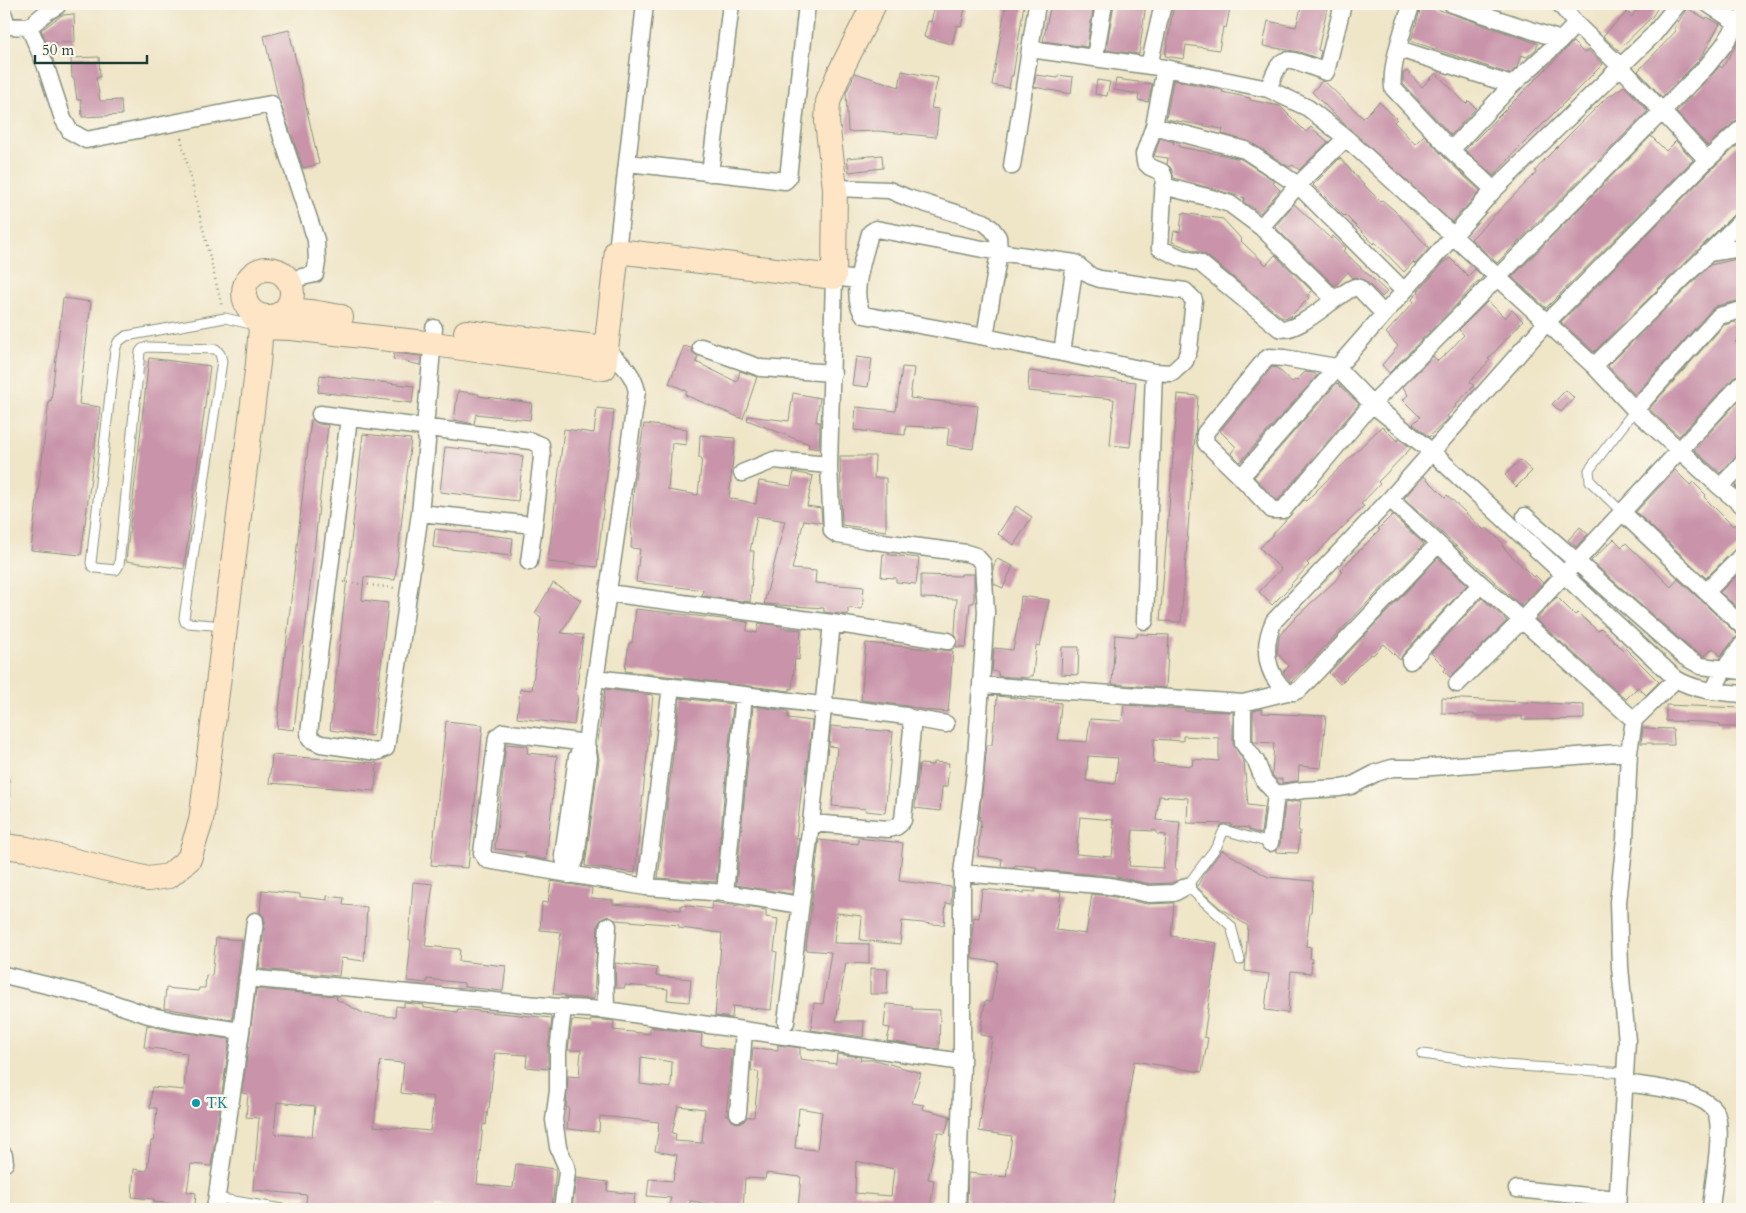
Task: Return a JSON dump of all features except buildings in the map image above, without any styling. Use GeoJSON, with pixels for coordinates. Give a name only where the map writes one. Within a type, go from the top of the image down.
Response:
{"type":"FeatureCollection","features":[{"type":"Feature","properties":{"kind":"street"},"geometry":{"type":"LineString","coordinates":[[5,23],[29,27],[57,6],[57,4]]}},
{"type":"Feature","properties":{"kind":"street"},"geometry":{"type":"LineString","coordinates":[[610,360],[617,251],[646,4]]}},
{"type":"Feature","properties":{"kind":"street"},"geometry":{"type":"LineString","coordinates":[[710,173],[731,4]]}},
{"type":"Feature","properties":{"kind":"street"},"geometry":{"type":"LineString","coordinates":[[628,163],[785,181],[788,178],[807,4]]}},
{"type":"Feature","properties":{"kind":"street"},"geometry":{"type":"LineString","coordinates":[[874,4],[838,76],[828,102],[827,122],[835,188],[833,373],[829,465],[832,531],[838,535],[868,540],[966,553],[976,556],[983,564],[986,612],[982,685],[975,772],[962,873],[962,1062],[957,1209]]}},
{"type":"Feature","properties":{"kind":"street"},"geometry":{"type":"LineString","coordinates":[[1012,166],[1037,4]]}},
{"type":"Feature","properties":{"kind":"street"},"geometry":{"type":"LineString","coordinates":[[1095,57],[1104,4]]}},
{"type":"Feature","properties":{"kind":"street"},"geometry":{"type":"LineString","coordinates":[[1163,4],[1154,126],[1144,154],[1145,162],[1150,167],[1162,172],[1164,177],[1160,248],[1206,266],[1280,328],[1288,329],[1297,325],[1315,315],[1334,299],[1352,288],[1359,288],[1384,314]]}},
{"type":"Feature","properties":{"kind":"street"},"geometry":{"type":"LineString","coordinates":[[1268,89],[1284,61],[1291,60],[1326,72],[1343,4]]}},
{"type":"Feature","properties":{"kind":"street"},"geometry":{"type":"LineString","coordinates":[[1412,4],[1392,79],[1393,88],[1451,150],[1494,190]]}},
{"type":"Feature","properties":{"kind":"street"},"geometry":{"type":"LineString","coordinates":[[1452,4],[1561,40]]}},
{"type":"Feature","properties":{"kind":"street"},"geometry":{"type":"LineString","coordinates":[[1560,4],[1576,24],[1620,66],[1707,160]]}},
{"type":"Feature","properties":{"kind":"street"},"geometry":{"type":"LineString","coordinates":[[1241,477],[1452,235],[1494,190],[1653,35],[1678,4]]}},
{"type":"Feature","properties":{"kind":"street"},"geometry":{"type":"LineString","coordinates":[[1708,4],[1741,22],[1707,66],[1372,404],[1284,510],[1272,510],[1206,443],[1205,433],[1264,360],[1269,357],[1336,367],[1372,404],[1432,452],[1563,576],[1676,679],[1695,687],[1742,694]]}},
{"type":"Feature","properties":{"kind":"street"},"geometry":{"type":"LineString","coordinates":[[1451,150],[1512,85],[1576,24]]}},
{"type":"Feature","properties":{"kind":"street"},"geometry":{"type":"LineString","coordinates":[[29,27],[45,64],[63,119],[70,131],[86,140],[266,104],[273,105],[316,240],[317,262],[315,274],[289,280]]}},
{"type":"Feature","properties":{"kind":"street"},"geometry":{"type":"LineString","coordinates":[[1030,49],[1157,67],[1268,89],[1308,108],[1346,138],[1497,276],[1594,366],[1635,410],[1742,505]]}},
{"type":"Feature","properties":{"kind":"street"},"geometry":{"type":"LineString","coordinates":[[1399,49],[1512,85]]}},
{"type":"Feature","properties":{"kind":"street"},"geometry":{"type":"LineString","coordinates":[[1154,126],[1245,150],[1298,185],[1404,291]]}},
{"type":"Feature","properties":{"kind":"street"},"geometry":{"type":"LineString","coordinates":[[1287,692],[1280,686],[1269,667],[1266,641],[1274,621],[1390,499],[1547,322],[1707,160],[1742,128]]}},
{"type":"Feature","properties":{"kind":"street"},"geometry":{"type":"LineString","coordinates":[[1261,227],[1298,185],[1346,138]]}},
{"type":"Feature","properties":{"kind":"street"},"geometry":{"type":"LineString","coordinates":[[1163,186],[1230,204],[1261,227],[1334,299]]}},
{"type":"Feature","properties":{"kind":"street"},"geometry":{"type":"LineString","coordinates":[[835,188],[889,190],[908,198],[984,222],[992,229],[998,237],[999,252],[985,337]]}},
{"type":"Feature","properties":{"kind":"street"},"geometry":{"type":"LineString","coordinates":[[1594,366],[1742,220]]}},
{"type":"Feature","properties":{"kind":"street"},"geometry":{"type":"LineString","coordinates":[[876,229],[999,252],[1075,263],[1091,276],[1100,279],[1185,291],[1194,300],[1189,349],[1185,361],[1172,373],[1154,372],[985,337],[864,315],[857,304],[858,280],[870,233],[876,229]]}},
{"type":"Feature","properties":{"kind":"street"},"geometry":{"type":"LineString","coordinates":[[1708,252],[1742,248]]}},
{"type":"Feature","properties":{"kind":"street"},"geometry":{"type":"LineString","coordinates":[[617,251],[858,280]]}},
{"type":"Feature","properties":{"kind":"street"},"geometry":{"type":"LineString","coordinates":[[1062,353],[1075,263]]}},
{"type":"Feature","properties":{"kind":"street"},"geometry":{"type":"LineString","coordinates":[[264,319],[286,310],[291,303],[292,287],[289,280],[277,270],[262,269],[254,272],[249,278],[244,292],[245,300],[264,319],[291,328],[439,337],[610,360],[628,369],[633,377],[637,391],[608,594],[586,743],[577,757],[563,855],[569,875]]}},
{"type":"Feature","properties":{"kind":"street"},"geometry":{"type":"LineString","coordinates":[[1635,410],[1719,316],[1742,310]]}},
{"type":"Feature","properties":{"kind":"street"},"geometry":{"type":"LineString","coordinates":[[5,846],[27,849],[148,879],[169,876],[189,859],[201,822],[224,626],[264,319]]}},
{"type":"Feature","properties":{"kind":"street"},"geometry":{"type":"LineString","coordinates":[[349,418],[309,733],[310,739],[314,742],[354,750],[377,752],[386,748],[420,513],[439,337]]}},
{"type":"Feature","properties":{"kind":"street"},"geometry":{"type":"LineString","coordinates":[[701,346],[761,368],[833,373]]}},
{"type":"Feature","properties":{"kind":"street"},"geometry":{"type":"LineString","coordinates":[[1145,621],[1154,372]]}},
{"type":"Feature","properties":{"kind":"street"},"geometry":{"type":"LineString","coordinates":[[1458,684],[1522,620],[1623,513],[1742,383]]}},
{"type":"Feature","properties":{"kind":"street"},"geometry":{"type":"LineString","coordinates":[[320,414],[429,433],[531,441],[540,445],[542,457],[529,562]]}},
{"type":"Feature","properties":{"kind":"street"},"geometry":{"type":"LineString","coordinates":[[742,473],[774,460],[829,465]]}},
{"type":"Feature","properties":{"kind":"street"},"geometry":{"type":"LineString","coordinates":[[1720,487],[1742,464]]}},
{"type":"Feature","properties":{"kind":"street"},"geometry":{"type":"LineString","coordinates":[[1390,499],[1481,584],[1634,720]]}},
{"type":"Feature","properties":{"kind":"street"},"geometry":{"type":"LineString","coordinates":[[420,513],[534,525]]}},
{"type":"Feature","properties":{"kind":"street"},"geometry":{"type":"LineString","coordinates":[[1623,513],[1742,626]]}},
{"type":"Feature","properties":{"kind":"street"},"geometry":{"type":"LineString","coordinates":[[1525,516],[1685,657],[1700,666],[1742,672]]}},
{"type":"Feature","properties":{"kind":"street"},"geometry":{"type":"LineString","coordinates":[[982,685],[1244,702],[1294,692],[1300,689],[1438,544]]}},
{"type":"Feature","properties":{"kind":"street"},"geometry":{"type":"LineString","coordinates":[[1706,592],[1742,556]]}},
{"type":"Feature","properties":{"kind":"street"},"geometry":{"type":"LineString","coordinates":[[1410,661],[1481,584]]}},
{"type":"Feature","properties":{"kind":"street"},"geometry":{"type":"LineString","coordinates":[[608,594],[832,623],[948,641]]}},
{"type":"Feature","properties":{"kind":"street"},"geometry":{"type":"LineString","coordinates":[[786,1022],[811,823],[832,623]]}},
{"type":"Feature","properties":{"kind":"street"},"geometry":{"type":"LineString","coordinates":[[1713,691],[1724,669],[1742,645]]}},
{"type":"Feature","properties":{"kind":"street"},"geometry":{"type":"LineString","coordinates":[[595,678],[906,716],[946,724]]}},
{"type":"Feature","properties":{"kind":"street"},"geometry":{"type":"LineString","coordinates":[[1517,1189],[1617,1204],[1627,1041],[1626,1012],[1621,976],[1618,902],[1625,839],[1629,752],[1634,720],[1676,679]]}},
{"type":"Feature","properties":{"kind":"street"},"geometry":{"type":"LineString","coordinates":[[646,887],[671,686]]}},
{"type":"Feature","properties":{"kind":"street"},"geometry":{"type":"LineString","coordinates":[[724,893],[744,695]]}},
{"type":"Feature","properties":{"kind":"street"},"geometry":{"type":"LineString","coordinates":[[1244,702],[1243,743],[1256,761],[1264,781],[1276,794],[1270,843]]}},
{"type":"Feature","properties":{"kind":"street"},"geometry":{"type":"LineString","coordinates":[[811,823],[888,829],[900,825],[903,820],[912,730],[910,718]]}},
{"type":"Feature","properties":{"kind":"street"},"geometry":{"type":"LineString","coordinates":[[586,743],[503,732],[496,737],[482,853],[484,858],[569,875],[646,887],[724,893],[800,905]]}},
{"type":"Feature","properties":{"kind":"street"},"geometry":{"type":"LineString","coordinates":[[1276,794],[1351,786],[1365,778],[1392,768],[1419,768],[1629,752]]}},
{"type":"Feature","properties":{"kind":"street"},"geometry":{"type":"LineString","coordinates":[[962,873],[1110,886],[1149,894],[1174,893],[1188,886]]}},
{"type":"Feature","properties":{"kind":"street"},"geometry":{"type":"LineString","coordinates":[[215,1204],[255,921]]}},
{"type":"Feature","properties":{"kind":"street"},"geometry":{"type":"LineString","coordinates":[[606,1010],[605,966],[608,926]]}},
{"type":"Feature","properties":{"kind":"street"},"geometry":{"type":"LineString","coordinates":[[4,975],[92,996],[148,1015],[174,1021],[241,1030]]}},
{"type":"Feature","properties":{"kind":"street"},"geometry":{"type":"LineString","coordinates":[[247,978],[563,1008],[606,1010],[962,1062]]}},
{"type":"Feature","properties":{"kind":"street"},"geometry":{"type":"LineString","coordinates":[[562,1209],[566,1166],[558,1148],[554,1120],[558,1090],[558,1052],[563,1008]]}},
{"type":"Feature","properties":{"kind":"street"},"geometry":{"type":"LineString","coordinates":[[738,1113],[744,1030]]}},
{"type":"Feature","properties":{"kind":"street"},"geometry":{"type":"LineString","coordinates":[[1626,1078],[1700,1098],[1715,1110],[1718,1116],[1719,1140],[1711,1209]]}},
{"type":"Feature","properties":{"kind":"lane"},"geometry":{"type":"LineString","coordinates":[[224,626],[188,624],[184,618],[222,361],[216,349],[147,347],[140,352],[119,569],[95,568],[92,566],[115,350],[118,342],[126,336],[225,318],[264,319]]}},
{"type":"Feature","properties":{"kind":"lane"},"geometry":{"type":"LineString","coordinates":[[1623,513],[1590,480],[1589,470],[1635,410]]}},
{"type":"Feature","properties":{"kind":"lane"},"geometry":{"type":"LineString","coordinates":[[4,780],[5,846]]}},
{"type":"Feature","properties":{"kind":"lane"},"geometry":{"type":"LineString","coordinates":[[1240,960],[1231,926],[1188,886],[1217,846],[1224,830],[1270,843]]}},
{"type":"Feature","properties":{"kind":"lane"},"geometry":{"type":"LineString","coordinates":[[1422,1054],[1626,1078]]}},
{"type":"Feature","properties":{"kind":"lane"},"geometry":{"type":"LineString","coordinates":[[215,1204],[282,1209]]}},
{"type":"Feature","properties":{"kind":"path"},"geometry":{"type":"LineString","coordinates":[[177,123],[225,318]]}},
{"type":"Feature","properties":{"kind":"path"},"geometry":{"type":"LineString","coordinates":[[328,580],[409,590]]}},
{"type":"Feature","properties":{"kind":"place","name":"TK"},"geometry":{"type":"Point","coordinates":[196,1103]}}]}
